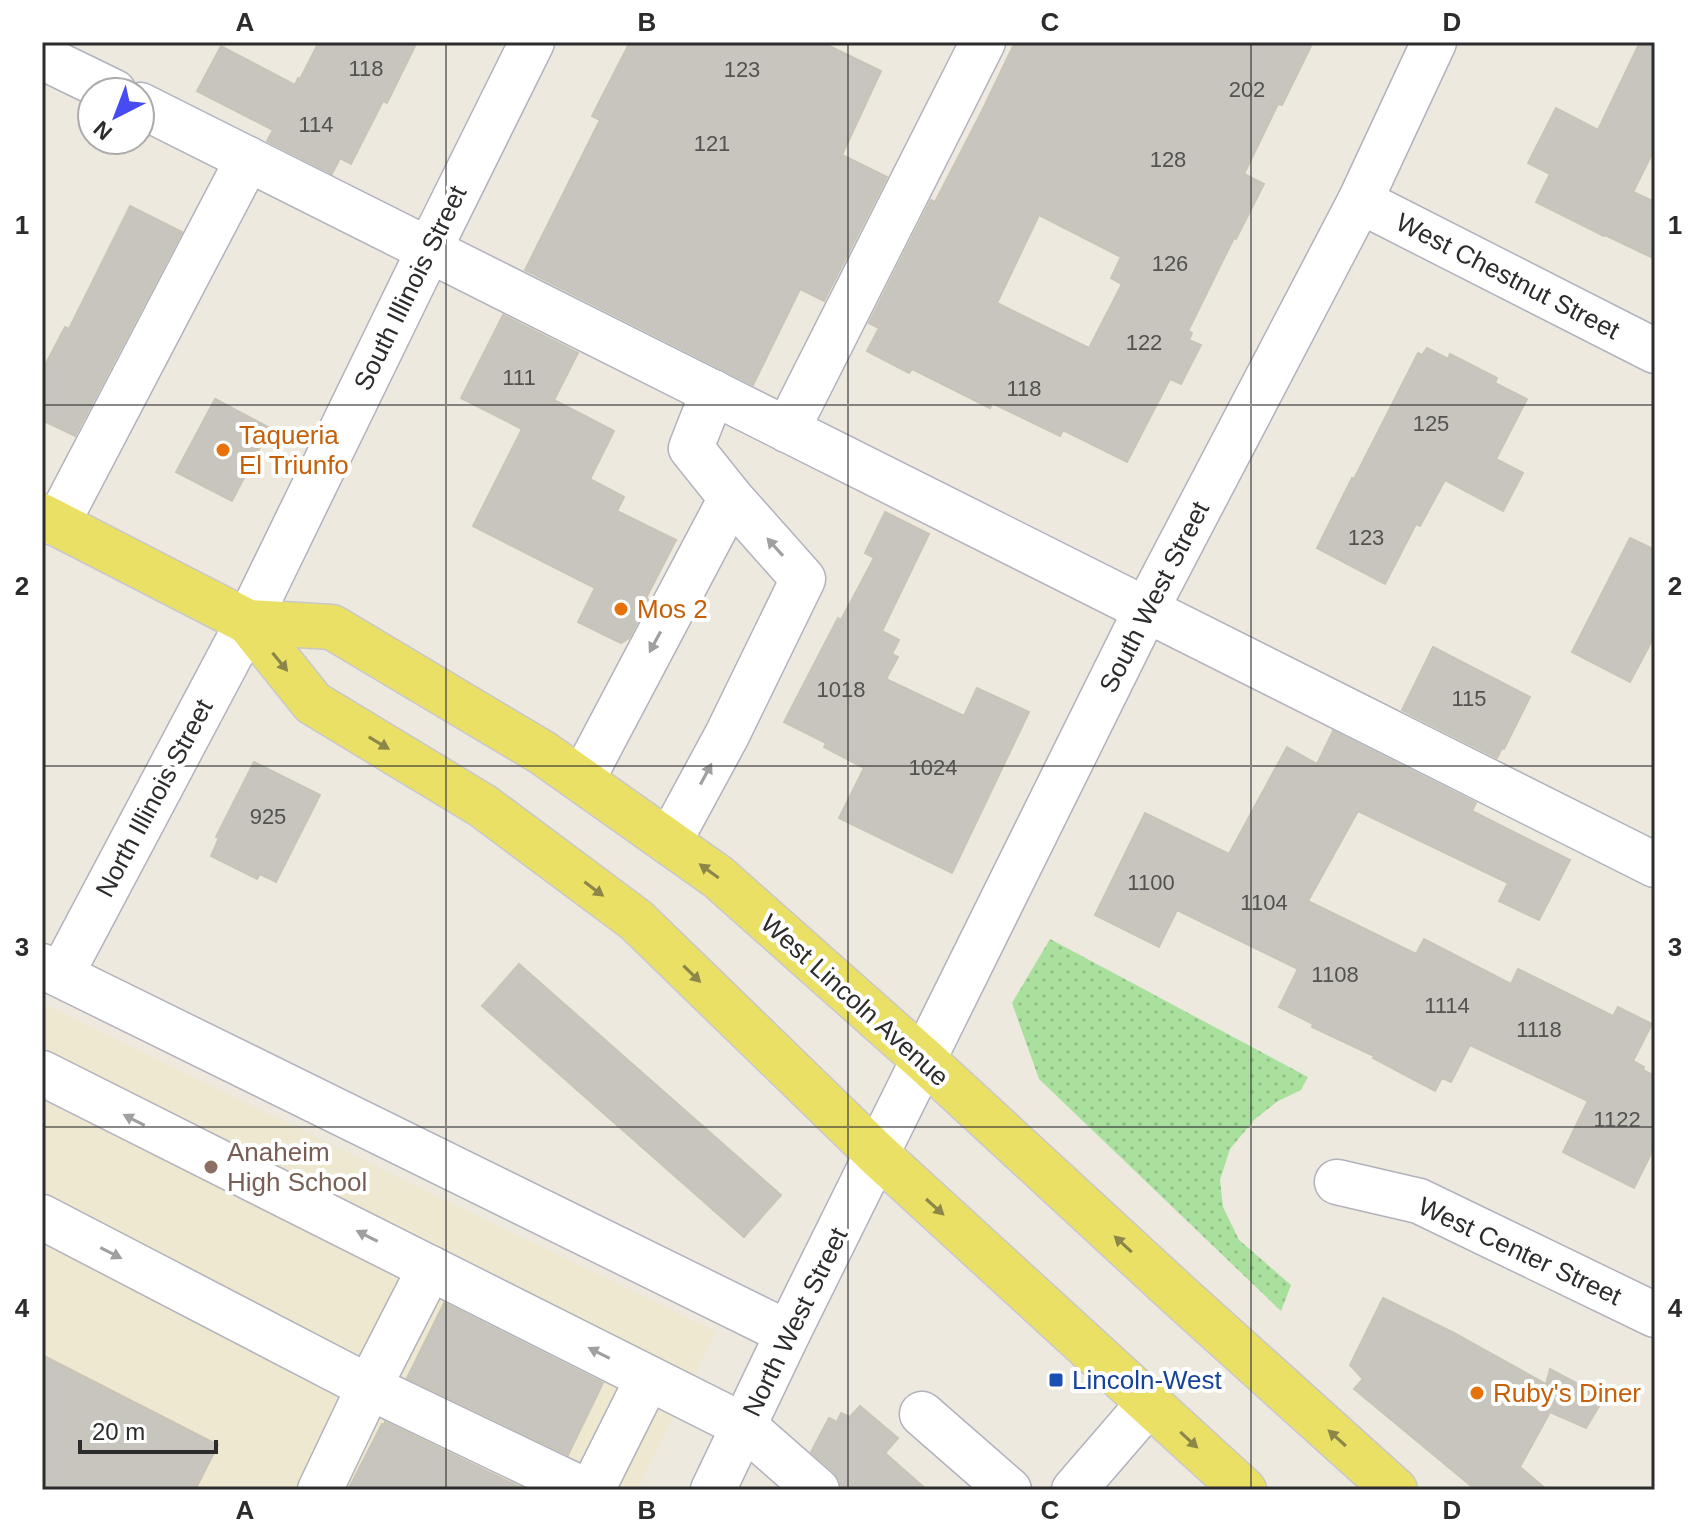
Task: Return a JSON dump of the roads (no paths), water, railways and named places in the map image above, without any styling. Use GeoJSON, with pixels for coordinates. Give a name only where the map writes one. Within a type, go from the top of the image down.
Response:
{"type":"FeatureCollection","features":[{"type":"Feature","properties":{"kind":"main road","name":"West Lincoln Avenue"},"geometry":{"type":"LineString","coordinates":[[49,520],[248,622],[332,627],[543,753],[718,877],[924,1060],[1395,1490]]}},
{"type":"Feature","properties":{"kind":"main road","name":"West Lincoln Avenue"},"geometry":{"type":"LineString","coordinates":[[248,622],[313,703],[483,806],[636,920],[878,1155],[1244,1490]]}},
{"type":"Feature","properties":{"kind":"street","name":"South Illinois Street"},"geometry":{"type":"LineString","coordinates":[[248,622],[532,42]]}},
{"type":"Feature","properties":{"kind":"street"},"geometry":{"type":"LineString","coordinates":[[787,430],[983,42]]}},
{"type":"Feature","properties":{"kind":"street","name":"South West Street"},"geometry":{"type":"LineString","coordinates":[[878,1155],[1146,610],[1360,201],[1434,42]]}},
{"type":"Feature","properties":{"kind":"street"},"geometry":{"type":"LineString","coordinates":[[64,56],[92,76]]}},
{"type":"Feature","properties":{"kind":"street"},"geometry":{"type":"LineString","coordinates":[[156,113],[1655,865]]}},
{"type":"Feature","properties":{"kind":"street"},"geometry":{"type":"LineString","coordinates":[[49,520],[248,159]]}},
{"type":"Feature","properties":{"kind":"street","name":"West Chestnut Street"},"geometry":{"type":"LineString","coordinates":[[1360,201],[1655,351]]}},
{"type":"Feature","properties":{"kind":"street"},"geometry":{"type":"LineString","coordinates":[[669,842],[727,735],[803,579],[691,448],[713,392]]}},
{"type":"Feature","properties":{"kind":"street"},"geometry":{"type":"LineString","coordinates":[[582,780],[731,498]]}},
{"type":"Feature","properties":{"kind":"street","name":"North Illinois Street"},"geometry":{"type":"LineString","coordinates":[[51,970],[248,622]]}},
{"type":"Feature","properties":{"kind":"street"},"geometry":{"type":"LineString","coordinates":[[51,970],[788,1333]]}},
{"type":"Feature","properties":{"kind":"street"},"geometry":{"type":"LineString","coordinates":[[42,1073],[744,1426],[817,1490]]}},
{"type":"Feature","properties":{"kind":"street","name":"North West Street"},"geometry":{"type":"LineString","coordinates":[[713,1490],[878,1155]]}},
{"type":"Feature","properties":{"kind":"street","name":"West Center Street"},"geometry":{"type":"LineString","coordinates":[[1337,1182],[1419,1201],[1655,1315]]}},
{"type":"Feature","properties":{"kind":"street"},"geometry":{"type":"LineString","coordinates":[[42,1217],[369,1387],[584,1490]]}},
{"type":"Feature","properties":{"kind":"street"},"geometry":{"type":"LineString","coordinates":[[320,1490],[430,1268]]}},
{"type":"Feature","properties":{"kind":"street"},"geometry":{"type":"LineString","coordinates":[[592,1490],[648,1378]]}},
{"type":"Feature","properties":{"kind":"street"},"geometry":{"type":"LineString","coordinates":[[1074,1490],[1149,1403]]}},
{"type":"Feature","properties":{"kind":"street"},"geometry":{"type":"LineString","coordinates":[[922,1414],[1009,1490]]}},
{"type":"Feature","properties":{"kind":"place","name":"Taqueria El Triunfo"},"geometry":{"type":"Point","coordinates":[223,450]}},
{"type":"Feature","properties":{"kind":"place","name":"Mos 2"},"geometry":{"type":"Point","coordinates":[621,609]}},
{"type":"Feature","properties":{"kind":"place","name":"Anaheim High School"},"geometry":{"type":"Point","coordinates":[211,1167]}},
{"type":"Feature","properties":{"kind":"place","name":"Lincoln-West"},"geometry":{"type":"Point","coordinates":[1056,1380]}},
{"type":"Feature","properties":{"kind":"place","name":"Ruby's Diner"},"geometry":{"type":"Point","coordinates":[1477,1393]}}]}
